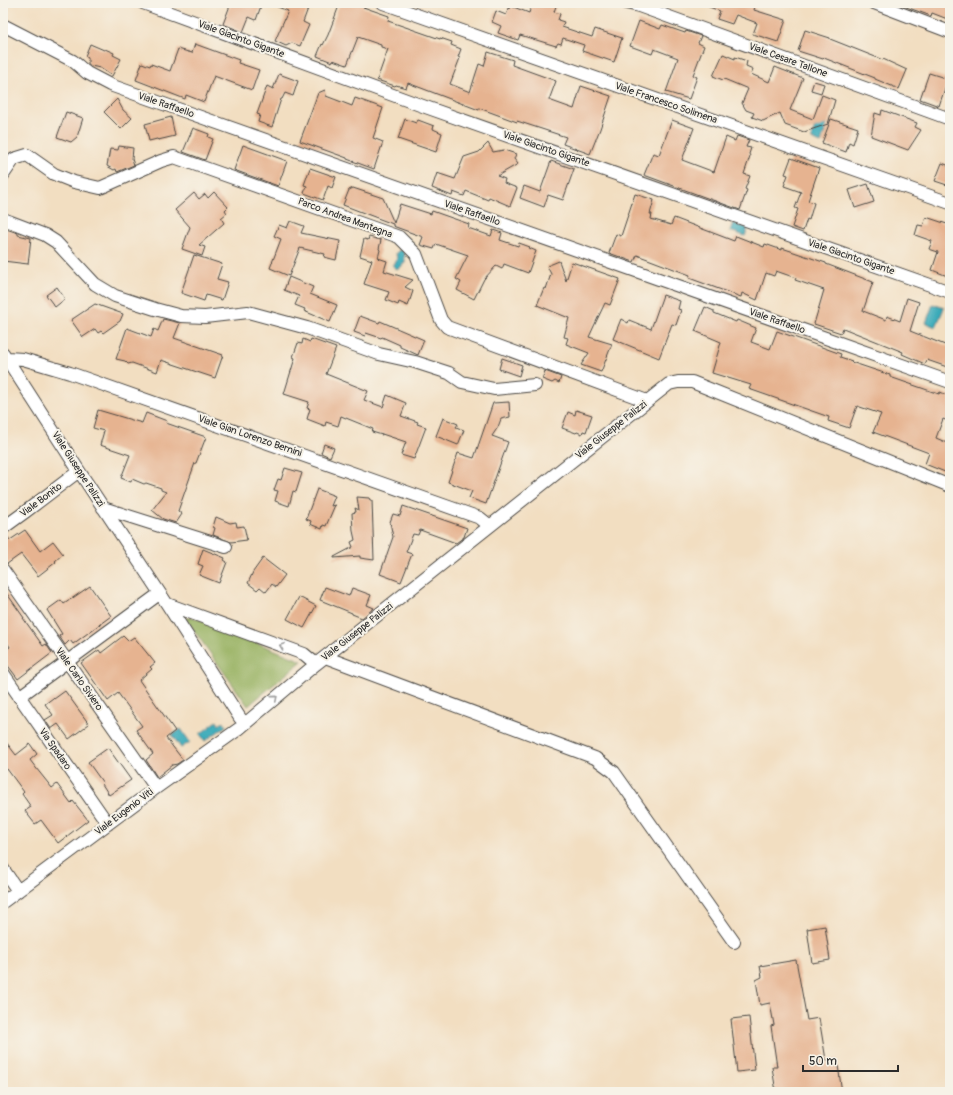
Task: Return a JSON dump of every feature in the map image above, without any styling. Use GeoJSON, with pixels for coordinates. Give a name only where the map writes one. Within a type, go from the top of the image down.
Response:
{"type":"FeatureCollection","features":[{"type":"Feature","properties":{"kind":"street","name":"Viale Giacinto Gigante"},"geometry":{"type":"LineString","coordinates":[[143,3],[420,105],[950,292]]}},
{"type":"Feature","properties":{"kind":"street","name":"Viale Francesco Solimena"},"geometry":{"type":"LineString","coordinates":[[383,3],[950,203]]}},
{"type":"Feature","properties":{"kind":"street","name":"Viale Cesare Tallone"},"geometry":{"type":"LineString","coordinates":[[626,3],[639,6],[950,118]]}},
{"type":"Feature","properties":{"kind":"street"},"geometry":{"type":"LineString","coordinates":[[874,3],[950,32]]}},
{"type":"Feature","properties":{"kind":"street","name":"Viale Raffaello"},"geometry":{"type":"LineString","coordinates":[[3,25],[73,61],[87,73],[110,85],[950,382]]}},
{"type":"Feature","properties":{"kind":"street","name":"Parco Andrea Mantegna"},"geometry":{"type":"LineString","coordinates":[[3,175],[14,160],[27,155],[54,174],[74,182],[100,188],[161,161],[174,157],[399,237],[416,254],[441,320],[447,327],[647,401]]}},
{"type":"Feature","properties":{"kind":"street"},"geometry":{"type":"LineString","coordinates":[[3,219],[45,235],[56,242],[95,284],[115,296],[155,309],[181,316],[205,317],[248,312],[307,328],[379,354],[415,362],[449,373],[462,382],[494,389],[535,385]]}},
{"type":"Feature","properties":{"kind":"street","name":"Viale Giuseppe Palizzi"},"geometry":{"type":"LineString","coordinates":[[5,356],[240,718],[245,723],[321,660],[668,384],[692,382],[950,486]]}},
{"type":"Feature","properties":{"kind":"street","name":"Viale Gian Lorenzo Bernini"},"geometry":{"type":"LineString","coordinates":[[5,356],[23,359],[70,373],[480,518],[486,521],[490,526]]}},
{"type":"Feature","properties":{"kind":"street","name":"Viale Bonito"},"geometry":{"type":"LineString","coordinates":[[3,528],[79,471]]}},
{"type":"Feature","properties":{"kind":"street"},"geometry":{"type":"LineString","coordinates":[[103,508],[226,547]]}},
{"type":"Feature","properties":{"kind":"street","name":"Viale Carlo Siviero"},"geometry":{"type":"LineString","coordinates":[[3,570],[156,788]]}},
{"type":"Feature","properties":{"kind":"street"},"geometry":{"type":"LineString","coordinates":[[20,697],[159,594]]}},
{"type":"Feature","properties":{"kind":"street","name":"Viale Giuseppe Palizzi"},"geometry":{"type":"LineString","coordinates":[[167,604],[321,660]]}},
{"type":"Feature","properties":{"kind":"street"},"geometry":{"type":"LineString","coordinates":[[321,660],[595,758],[614,772],[734,942]]}},
{"type":"Feature","properties":{"kind":"street","name":"Via Spadaro"},"geometry":{"type":"LineString","coordinates":[[3,673],[108,824]]}},
{"type":"Feature","properties":{"kind":"street","name":"Viale Eugenio Viti"},"geometry":{"type":"LineString","coordinates":[[3,902],[245,723]]}},
{"type":"Feature","properties":{"kind":"street"},"geometry":{"type":"LineString","coordinates":[[3,869],[18,891]]}},
{"type":"Feature","properties":{"kind":"green space"},"geometry":{"type":"Polygon","coordinates":[[[193,617],[302,661],[248,706],[185,618],[193,617]]]}},
{"type":"Feature","properties":{"kind":"water"},"geometry":{"type":"Polygon","coordinates":[[[817,121],[827,124],[821,143],[811,139],[817,121]]]}},
{"type":"Feature","properties":{"kind":"water"},"geometry":{"type":"Polygon","coordinates":[[[733,223],[748,228],[745,236],[730,231],[733,223]]]}},
{"type":"Feature","properties":{"kind":"water"},"geometry":{"type":"Polygon","coordinates":[[[399,250],[404,251],[405,262],[399,269],[397,269],[393,266],[393,264],[397,259],[396,253],[399,250]]]}},
{"type":"Feature","properties":{"kind":"water"},"geometry":{"type":"Polygon","coordinates":[[[933,304],[944,308],[936,327],[926,323],[933,304]]]}},
{"type":"Feature","properties":{"kind":"water"},"geometry":{"type":"Polygon","coordinates":[[[217,721],[219,725],[223,722],[226,726],[205,741],[200,734],[217,721]]]}},
{"type":"Feature","properties":{"kind":"water"},"geometry":{"type":"Polygon","coordinates":[[[181,729],[190,742],[181,748],[172,735],[181,729]]]}},
{"type":"Feature","properties":{"kind":"building"},"geometry":{"type":"Polygon","coordinates":[[[231,3],[262,3],[256,20],[249,17],[243,32],[223,24],[231,3]]]}},
{"type":"Feature","properties":{"kind":"building"},"geometry":{"type":"Polygon","coordinates":[[[310,3],[303,22],[309,25],[300,46],[292,43],[286,46],[275,41],[288,11],[270,4],[310,3]]]}},
{"type":"Feature","properties":{"kind":"building"},"geometry":{"type":"Polygon","coordinates":[[[340,3],[365,3],[363,7],[389,16],[388,21],[452,42],[451,45],[461,49],[458,57],[460,58],[450,84],[470,92],[479,64],[484,66],[488,52],[513,60],[512,65],[556,81],[549,100],[574,109],[581,86],[611,96],[590,154],[563,144],[566,137],[517,122],[479,108],[479,110],[408,83],[406,88],[377,80],[388,49],[381,47],[381,45],[358,37],[347,65],[333,60],[332,62],[317,56],[328,35],[340,3]]]}},
{"type":"Feature","properties":{"kind":"building"},"geometry":{"type":"Polygon","coordinates":[[[532,3],[557,3],[554,12],[560,14],[558,20],[564,22],[562,27],[592,37],[595,29],[622,38],[614,62],[582,51],[584,45],[563,38],[561,44],[558,43],[556,46],[520,35],[518,40],[498,33],[501,26],[492,22],[496,11],[506,15],[511,6],[529,13],[532,3]]]}},
{"type":"Feature","properties":{"kind":"building"},"geometry":{"type":"Polygon","coordinates":[[[756,3],[754,10],[786,20],[778,42],[753,34],[757,23],[736,15],[732,24],[717,19],[720,11],[701,4],[756,3]]]}},
{"type":"Feature","properties":{"kind":"building"},"geometry":{"type":"Polygon","coordinates":[[[898,3],[950,3],[950,20],[932,13],[931,16],[898,3]]]}},
{"type":"Feature","properties":{"kind":"building"},"geometry":{"type":"Polygon","coordinates":[[[639,21],[660,29],[662,25],[685,33],[686,31],[701,36],[698,43],[704,46],[693,75],[697,77],[689,99],[666,92],[678,58],[654,49],[652,54],[630,46],[639,21]]]}},
{"type":"Feature","properties":{"kind":"building"},"geometry":{"type":"Polygon","coordinates":[[[805,30],[830,38],[907,70],[899,89],[824,58],[823,59],[798,51],[805,30]]]}},
{"type":"Feature","properties":{"kind":"building"},"geometry":{"type":"Polygon","coordinates":[[[90,44],[114,53],[113,55],[121,59],[112,76],[100,68],[88,64],[88,58],[85,56],[90,44]]]}},
{"type":"Feature","properties":{"kind":"building"},"geometry":{"type":"Polygon","coordinates":[[[195,44],[239,60],[238,63],[259,70],[252,90],[214,76],[204,102],[186,95],[185,99],[136,80],[142,63],[150,66],[151,64],[170,71],[178,49],[192,53],[195,44]]]}},
{"type":"Feature","properties":{"kind":"building"},"geometry":{"type":"Polygon","coordinates":[[[723,54],[735,59],[735,57],[747,61],[746,66],[753,69],[751,74],[769,82],[775,67],[803,78],[790,110],[813,119],[822,95],[835,100],[828,124],[804,132],[785,125],[780,113],[763,121],[752,117],[754,113],[746,110],[742,103],[748,89],[713,76],[723,54]]]}},
{"type":"Feature","properties":{"kind":"building"},"geometry":{"type":"Polygon","coordinates":[[[929,73],[948,79],[939,106],[920,99],[929,73]]]}},
{"type":"Feature","properties":{"kind":"building"},"geometry":{"type":"Polygon","coordinates":[[[279,74],[298,81],[293,96],[285,93],[281,99],[272,127],[258,122],[260,115],[257,114],[267,86],[273,89],[279,74]]]}},
{"type":"Feature","properties":{"kind":"building"},"geometry":{"type":"Polygon","coordinates":[[[814,81],[824,84],[821,93],[811,90],[814,81]]]}},
{"type":"Feature","properties":{"kind":"building"},"geometry":{"type":"Polygon","coordinates":[[[325,90],[326,96],[352,106],[355,98],[383,108],[373,138],[383,142],[374,169],[300,141],[318,93],[325,90]]]}},
{"type":"Feature","properties":{"kind":"building"},"geometry":{"type":"Polygon","coordinates":[[[117,99],[123,110],[132,118],[121,129],[104,112],[117,99]]]}},
{"type":"Feature","properties":{"kind":"building"},"geometry":{"type":"Polygon","coordinates":[[[882,110],[917,123],[915,127],[921,130],[908,150],[871,136],[875,113],[881,115],[882,110]]]}},
{"type":"Feature","properties":{"kind":"building"},"geometry":{"type":"Polygon","coordinates":[[[66,112],[83,118],[77,137],[71,142],[57,137],[66,112]]]}},
{"type":"Feature","properties":{"kind":"building"},"geometry":{"type":"Polygon","coordinates":[[[171,117],[175,136],[149,141],[145,124],[171,117]]]}},
{"type":"Feature","properties":{"kind":"building"},"geometry":{"type":"Polygon","coordinates":[[[405,119],[416,123],[418,120],[434,126],[433,129],[442,133],[436,152],[398,139],[405,119]]]}},
{"type":"Feature","properties":{"kind":"building"},"geometry":{"type":"Polygon","coordinates":[[[831,119],[858,128],[853,144],[849,142],[846,152],[822,143],[831,119]]]}},
{"type":"Feature","properties":{"kind":"building"},"geometry":{"type":"Polygon","coordinates":[[[672,120],[694,128],[682,160],[714,172],[726,137],[735,141],[737,136],[749,140],[746,147],[751,148],[749,154],[750,156],[744,174],[750,176],[740,210],[644,175],[653,153],[659,155],[672,120]]]}},
{"type":"Feature","properties":{"kind":"building"},"geometry":{"type":"Polygon","coordinates":[[[193,128],[209,134],[208,137],[213,139],[205,160],[183,152],[193,128]]]}},
{"type":"Feature","properties":{"kind":"building"},"geometry":{"type":"Polygon","coordinates":[[[488,143],[493,152],[504,150],[516,154],[514,159],[518,164],[497,176],[505,179],[504,183],[517,188],[510,206],[489,197],[488,200],[466,191],[464,196],[453,192],[452,196],[432,188],[437,173],[455,179],[464,157],[479,152],[488,143]]]}},
{"type":"Feature","properties":{"kind":"building"},"geometry":{"type":"Polygon","coordinates":[[[243,145],[287,161],[278,186],[234,170],[243,145]]]}},
{"type":"Feature","properties":{"kind":"building"},"geometry":{"type":"Polygon","coordinates":[[[119,146],[133,148],[132,159],[134,165],[117,172],[116,169],[114,170],[107,166],[110,149],[118,150],[119,146]]]}},
{"type":"Feature","properties":{"kind":"building"},"geometry":{"type":"Polygon","coordinates":[[[791,158],[819,168],[808,201],[814,203],[809,220],[807,219],[803,231],[792,227],[798,209],[795,208],[801,192],[784,186],[788,175],[785,174],[791,158]]]}},
{"type":"Feature","properties":{"kind":"building"},"geometry":{"type":"Polygon","coordinates":[[[551,161],[574,169],[563,200],[548,195],[544,207],[520,198],[524,186],[540,192],[551,161]]]}},
{"type":"Feature","properties":{"kind":"building"},"geometry":{"type":"Polygon","coordinates":[[[942,163],[950,166],[950,186],[935,181],[942,163]]]}},
{"type":"Feature","properties":{"kind":"building"},"geometry":{"type":"Polygon","coordinates":[[[310,168],[336,177],[332,188],[328,186],[323,200],[304,193],[307,186],[304,185],[310,168]]]}},
{"type":"Feature","properties":{"kind":"building"},"geometry":{"type":"Polygon","coordinates":[[[868,184],[874,202],[855,208],[849,190],[868,184]]]}},
{"type":"Feature","properties":{"kind":"building"},"geometry":{"type":"Polygon","coordinates":[[[353,188],[383,198],[394,223],[400,204],[431,214],[432,211],[469,224],[468,228],[491,236],[493,230],[502,233],[500,240],[518,246],[519,243],[536,251],[528,273],[504,264],[502,269],[496,266],[484,279],[474,299],[457,290],[461,282],[456,279],[468,255],[436,244],[434,249],[420,245],[423,237],[343,205],[349,190],[353,188]]]}},
{"type":"Feature","properties":{"kind":"building"},"geometry":{"type":"Polygon","coordinates":[[[214,192],[228,207],[225,210],[227,213],[221,218],[224,223],[199,245],[205,247],[202,256],[182,249],[190,227],[175,210],[194,193],[199,199],[205,194],[208,198],[214,192]]]}},
{"type":"Feature","properties":{"kind":"building"},"geometry":{"type":"Polygon","coordinates":[[[635,194],[654,200],[650,214],[652,214],[651,219],[671,225],[674,218],[734,241],[736,236],[764,247],[765,244],[782,250],[782,248],[826,263],[873,282],[863,311],[886,320],[887,316],[900,321],[907,298],[919,302],[910,331],[950,347],[950,368],[927,360],[925,364],[902,354],[903,352],[843,328],[841,333],[814,324],[824,290],[795,280],[796,278],[776,271],[774,276],[766,273],[757,300],[742,293],[741,297],[689,278],[690,275],[637,255],[634,262],[609,253],[616,234],[621,236],[635,194]]]}},
{"type":"Feature","properties":{"kind":"building"},"geometry":{"type":"Polygon","coordinates":[[[926,217],[950,225],[950,277],[932,270],[938,252],[929,249],[932,241],[915,235],[918,225],[923,226],[926,217]]]}},
{"type":"Feature","properties":{"kind":"building"},"geometry":{"type":"Polygon","coordinates":[[[290,221],[304,226],[301,233],[340,241],[336,260],[324,257],[325,254],[300,248],[289,276],[270,268],[281,239],[274,236],[279,225],[287,228],[290,221]]]}},
{"type":"Feature","properties":{"kind":"building"},"geometry":{"type":"Polygon","coordinates":[[[3,228],[18,233],[18,235],[31,238],[28,264],[3,261],[3,228]]]}},
{"type":"Feature","properties":{"kind":"building"},"geometry":{"type":"Polygon","coordinates":[[[369,237],[381,240],[378,258],[387,261],[384,271],[413,280],[405,287],[413,291],[408,306],[399,302],[398,305],[386,300],[389,292],[364,284],[372,260],[360,256],[364,239],[368,240],[369,237]]]}},
{"type":"Feature","properties":{"kind":"building"},"geometry":{"type":"Polygon","coordinates":[[[194,255],[222,264],[217,279],[228,282],[222,300],[206,295],[204,301],[181,293],[194,255]]]}},
{"type":"Feature","properties":{"kind":"building"},"geometry":{"type":"Polygon","coordinates":[[[559,261],[566,281],[572,262],[620,279],[610,305],[605,303],[589,337],[612,344],[601,372],[581,365],[589,353],[566,344],[568,338],[564,337],[569,318],[537,305],[544,288],[546,289],[551,274],[547,266],[559,261]]]}},
{"type":"Feature","properties":{"kind":"building"},"geometry":{"type":"Polygon","coordinates":[[[289,277],[313,287],[310,294],[337,305],[330,322],[304,311],[305,309],[295,305],[299,296],[284,290],[289,277]]]}},
{"type":"Feature","properties":{"kind":"building"},"geometry":{"type":"Polygon","coordinates":[[[57,287],[65,299],[55,307],[46,295],[57,287]]]}},
{"type":"Feature","properties":{"kind":"building"},"geometry":{"type":"Polygon","coordinates":[[[663,295],[680,301],[678,309],[681,310],[676,325],[672,324],[659,358],[613,339],[621,319],[628,323],[629,320],[651,329],[663,295]]]}},
{"type":"Feature","properties":{"kind":"building"},"geometry":{"type":"Polygon","coordinates":[[[95,304],[123,314],[120,321],[103,333],[101,331],[98,333],[95,329],[83,337],[71,320],[95,304]]]}},
{"type":"Feature","properties":{"kind":"building"},"geometry":{"type":"Polygon","coordinates":[[[705,307],[714,311],[714,313],[756,328],[751,342],[770,349],[777,331],[841,354],[840,357],[890,375],[890,377],[939,394],[940,392],[950,396],[950,422],[943,419],[936,438],[950,444],[950,459],[945,472],[925,464],[929,453],[873,432],[881,414],[857,406],[849,428],[828,421],[829,417],[749,389],[751,385],[712,373],[721,342],[695,331],[705,307]]]}},
{"type":"Feature","properties":{"kind":"building"},"geometry":{"type":"Polygon","coordinates":[[[360,316],[379,323],[380,321],[424,340],[418,355],[382,337],[381,338],[366,333],[365,336],[354,332],[360,316]]]}},
{"type":"Feature","properties":{"kind":"building"},"geometry":{"type":"Polygon","coordinates":[[[163,319],[180,323],[174,338],[223,355],[215,378],[161,360],[157,372],[116,359],[127,328],[151,337],[154,329],[158,331],[163,319]]]}},
{"type":"Feature","properties":{"kind":"building"},"geometry":{"type":"Polygon","coordinates":[[[303,339],[310,342],[311,339],[336,348],[326,374],[368,391],[364,400],[383,407],[387,395],[406,403],[401,416],[418,422],[417,424],[426,427],[414,459],[401,455],[406,442],[372,432],[373,429],[341,416],[338,426],[326,422],[325,426],[307,419],[310,409],[307,408],[309,402],[284,394],[295,358],[293,357],[298,343],[302,344],[303,339]]]}},
{"type":"Feature","properties":{"kind":"building"},"geometry":{"type":"Polygon","coordinates":[[[502,358],[522,365],[519,376],[499,369],[502,358]]]}},
{"type":"Feature","properties":{"kind":"building"},"geometry":{"type":"Polygon","coordinates":[[[545,371],[561,377],[559,383],[555,381],[552,383],[542,379],[545,371]]]}},
{"type":"Feature","properties":{"kind":"building"},"geometry":{"type":"Polygon","coordinates":[[[509,402],[510,417],[501,419],[492,436],[508,442],[486,504],[469,498],[472,491],[448,482],[458,453],[474,458],[493,403],[509,402]]]}},
{"type":"Feature","properties":{"kind":"building"},"geometry":{"type":"Polygon","coordinates":[[[98,410],[142,423],[146,413],[167,421],[166,423],[206,437],[178,511],[182,514],[176,523],[163,519],[152,510],[166,492],[161,490],[161,488],[146,483],[144,484],[132,479],[131,482],[121,478],[130,455],[100,445],[104,431],[93,428],[98,410]]]}},
{"type":"Feature","properties":{"kind":"building"},"geometry":{"type":"Polygon","coordinates":[[[576,410],[592,415],[586,432],[583,431],[582,434],[562,428],[568,412],[575,415],[576,410]]]}},
{"type":"Feature","properties":{"kind":"building"},"geometry":{"type":"Polygon","coordinates":[[[443,418],[458,424],[456,427],[464,430],[458,445],[436,436],[443,418]]]}},
{"type":"Feature","properties":{"kind":"building"},"geometry":{"type":"Polygon","coordinates":[[[324,444],[334,448],[330,457],[321,453],[324,444]]]}},
{"type":"Feature","properties":{"kind":"building"},"geometry":{"type":"Polygon","coordinates":[[[285,468],[302,473],[296,492],[293,491],[289,506],[275,501],[278,491],[274,490],[278,479],[281,480],[285,468]]]}},
{"type":"Feature","properties":{"kind":"building"},"geometry":{"type":"Polygon","coordinates":[[[317,489],[335,496],[331,506],[335,505],[326,526],[323,525],[322,529],[310,524],[311,521],[306,519],[317,489]]]}},
{"type":"Feature","properties":{"kind":"building"},"geometry":{"type":"Polygon","coordinates":[[[357,497],[369,498],[372,500],[374,560],[360,558],[360,556],[334,558],[353,547],[351,542],[355,540],[352,513],[356,512],[355,508],[359,510],[357,497]]]}},
{"type":"Feature","properties":{"kind":"building"},"geometry":{"type":"Polygon","coordinates":[[[403,506],[467,528],[464,537],[456,543],[420,530],[418,535],[413,534],[406,552],[412,554],[401,582],[380,574],[393,537],[390,522],[393,514],[400,516],[403,506]]]}},
{"type":"Feature","properties":{"kind":"building"},"geometry":{"type":"Polygon","coordinates":[[[216,517],[230,523],[236,522],[237,527],[244,526],[247,540],[231,542],[213,535],[215,528],[213,527],[216,517]]]}},
{"type":"Feature","properties":{"kind":"building"},"geometry":{"type":"Polygon","coordinates":[[[25,530],[40,551],[53,541],[63,554],[55,561],[56,562],[38,576],[21,554],[7,564],[3,563],[3,535],[6,535],[10,540],[25,530]]]}},
{"type":"Feature","properties":{"kind":"building"},"geometry":{"type":"Polygon","coordinates":[[[203,549],[225,558],[224,560],[227,562],[219,583],[199,575],[203,566],[198,564],[203,549]]]}},
{"type":"Feature","properties":{"kind":"building"},"geometry":{"type":"Polygon","coordinates":[[[263,558],[285,575],[276,587],[272,584],[266,592],[260,587],[257,590],[248,583],[253,572],[263,558]]]}},
{"type":"Feature","properties":{"kind":"building"},"geometry":{"type":"Polygon","coordinates":[[[90,586],[111,616],[73,644],[70,640],[65,645],[59,636],[62,634],[47,610],[61,600],[64,604],[90,586]]]}},
{"type":"Feature","properties":{"kind":"building"},"geometry":{"type":"Polygon","coordinates":[[[325,587],[349,596],[352,588],[371,595],[367,605],[374,608],[362,618],[352,614],[320,600],[325,587]]]}},
{"type":"Feature","properties":{"kind":"building"},"geometry":{"type":"Polygon","coordinates":[[[3,588],[43,646],[46,644],[52,653],[18,679],[6,663],[8,662],[3,656],[3,652],[10,647],[3,636],[3,588]]]}},
{"type":"Feature","properties":{"kind":"building"},"geometry":{"type":"Polygon","coordinates":[[[299,597],[316,606],[304,628],[287,619],[299,597]]]}},
{"type":"Feature","properties":{"kind":"building"},"geometry":{"type":"Polygon","coordinates":[[[123,636],[128,641],[134,637],[155,663],[150,667],[152,669],[139,680],[175,731],[166,738],[183,760],[172,765],[157,777],[146,760],[153,754],[136,730],[142,726],[118,693],[108,701],[81,663],[99,650],[101,653],[123,636]]]}},
{"type":"Feature","properties":{"kind":"building"},"geometry":{"type":"Polygon","coordinates":[[[65,691],[89,724],[69,739],[58,724],[51,729],[45,720],[53,715],[45,704],[65,691]]]}},
{"type":"Feature","properties":{"kind":"building"},"geometry":{"type":"Polygon","coordinates":[[[3,738],[16,755],[30,744],[37,754],[30,760],[36,768],[52,788],[57,784],[71,803],[73,801],[88,820],[58,843],[41,820],[35,824],[25,811],[31,807],[22,794],[24,792],[7,769],[3,772],[3,738]]]}},
{"type":"Feature","properties":{"kind":"building"},"geometry":{"type":"Polygon","coordinates":[[[108,748],[131,780],[109,795],[102,784],[103,783],[88,762],[108,748]]]}},
{"type":"Feature","properties":{"kind":"building"},"geometry":{"type":"Polygon","coordinates":[[[825,926],[830,960],[812,963],[807,929],[825,926]]]}},
{"type":"Feature","properties":{"kind":"building"},"geometry":{"type":"Polygon","coordinates":[[[796,960],[807,1020],[819,1018],[826,1060],[837,1059],[842,1092],[776,1092],[772,1067],[777,1067],[771,1026],[774,1025],[770,1003],[760,1005],[756,980],[762,977],[760,966],[796,960]]]}},
{"type":"Feature","properties":{"kind":"building"},"geometry":{"type":"Polygon","coordinates":[[[749,1017],[755,1070],[737,1072],[731,1019],[749,1017]]]}}]}
